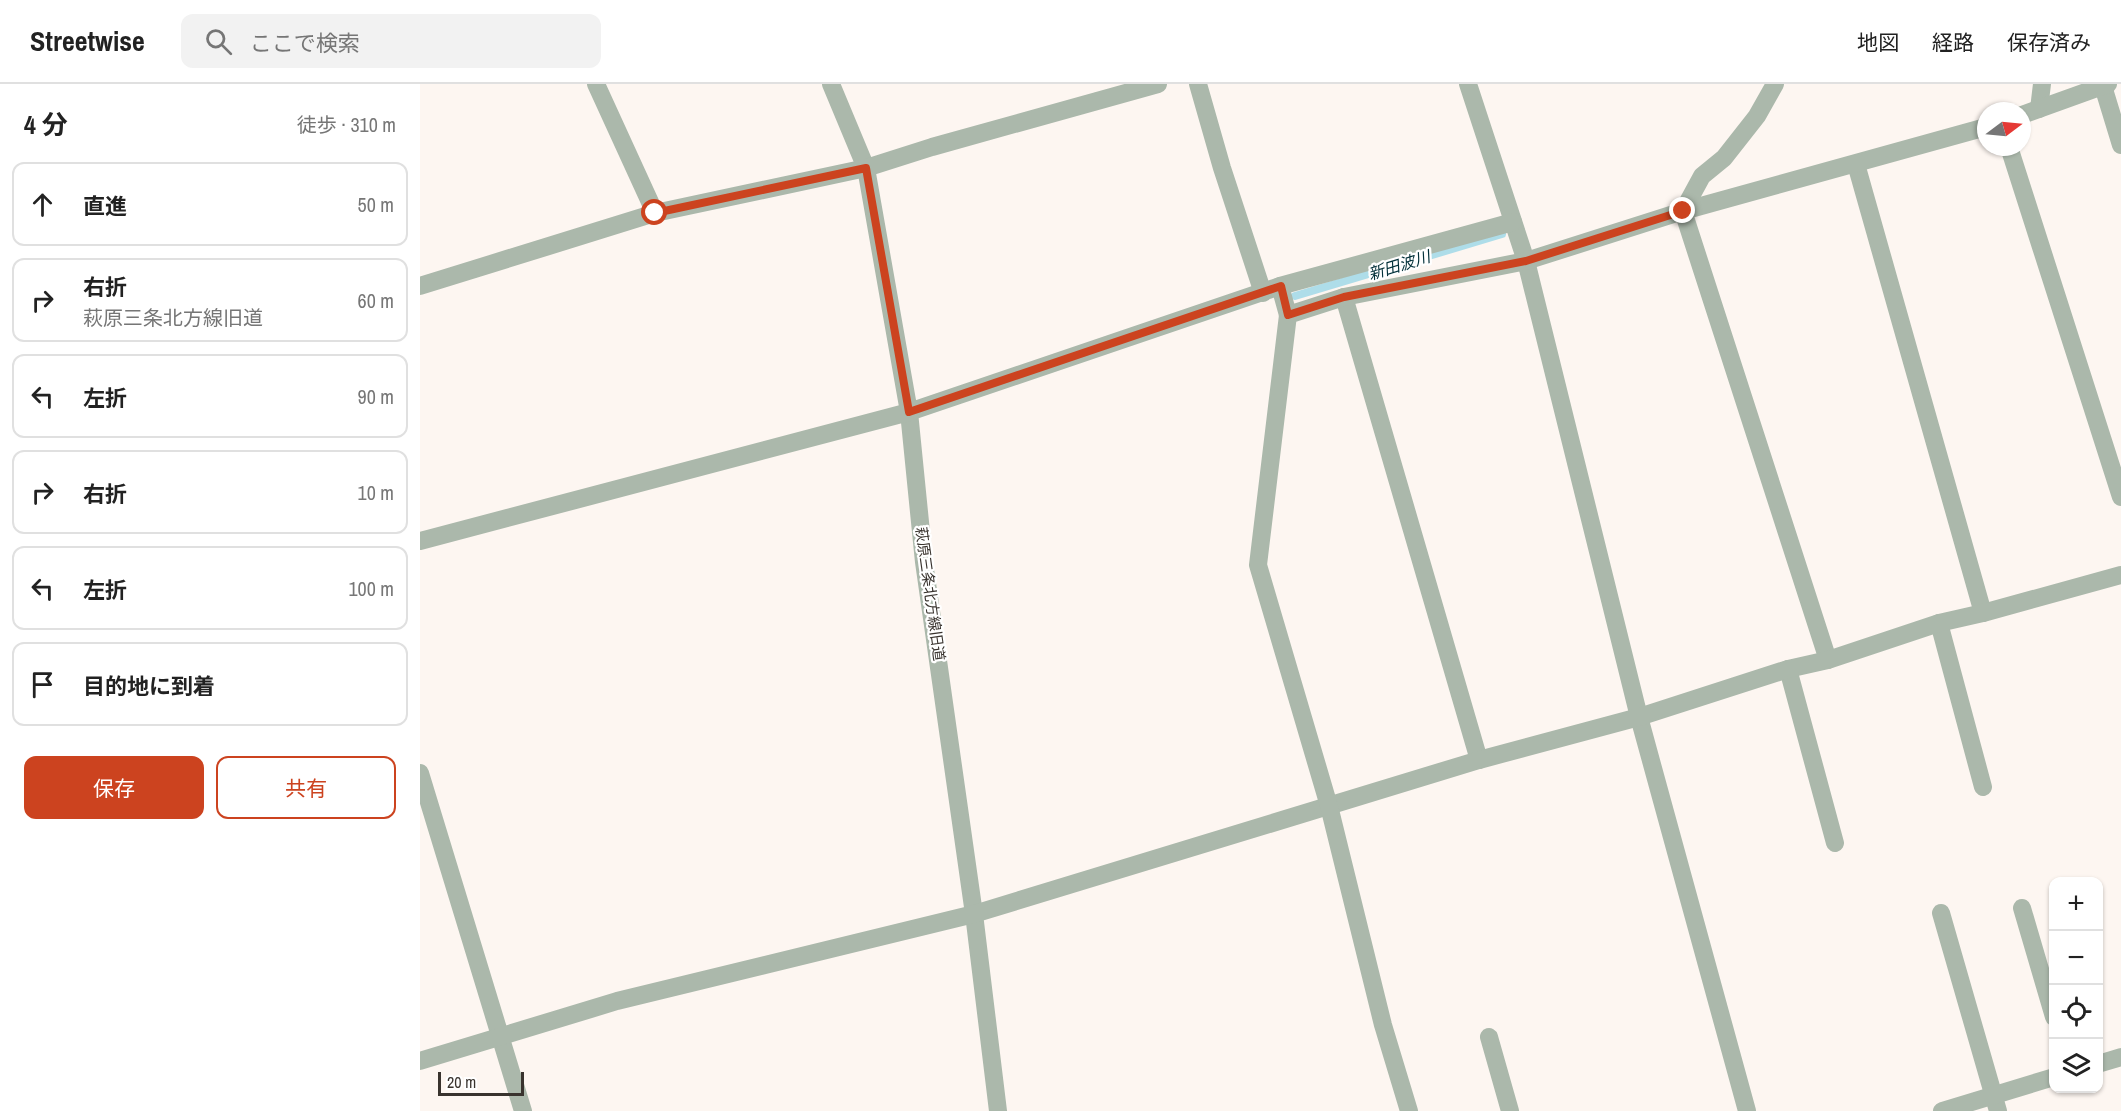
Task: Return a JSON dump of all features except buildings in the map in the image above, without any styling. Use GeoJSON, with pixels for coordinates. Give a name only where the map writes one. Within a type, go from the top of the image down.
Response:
{"type":"FeatureCollection","features":[{"type":"Feature","properties":{"kind":"street"},"geometry":{"type":"LineString","coordinates":[[596,84],[655,213]]}},
{"type":"Feature","properties":{"kind":"street","name":"萩原三条北方線旧道"},"geometry":{"type":"LineString","coordinates":[[831,84],[866,168],[909,412],[924,562],[974,914],[998,1111]]}},
{"type":"Feature","properties":{"kind":"street"},"geometry":{"type":"LineString","coordinates":[[420,286],[655,213],[866,168],[932,147],[1158,84]]}},
{"type":"Feature","properties":{"kind":"street"},"geometry":{"type":"LineString","coordinates":[[1198,84],[1222,168],[1263,293]]}},
{"type":"Feature","properties":{"kind":"street"},"geometry":{"type":"LineString","coordinates":[[1468,84],[1526,261],[1639,717],[1747,1111]]}},
{"type":"Feature","properties":{"kind":"street"},"geometry":{"type":"LineString","coordinates":[[1775,84],[1757,116],[1724,158],[1702,176],[1683,211],[1828,660]]}},
{"type":"Feature","properties":{"kind":"street"},"geometry":{"type":"LineString","coordinates":[[2031,110],[2042,84]]}},
{"type":"Feature","properties":{"kind":"street"},"geometry":{"type":"LineString","coordinates":[[2031,112],[2105,85],[2121,146]]}},
{"type":"Feature","properties":{"kind":"street"},"geometry":{"type":"LineString","coordinates":[[1288,315],[1344,297],[1526,261],[1683,211],[1977,130]]}},
{"type":"Feature","properties":{"kind":"street"},"geometry":{"type":"LineString","coordinates":[[2012,156],[2121,497]]}},
{"type":"Feature","properties":{"kind":"street"},"geometry":{"type":"LineString","coordinates":[[1856,164],[1983,613]]}},
{"type":"Feature","properties":{"kind":"street"},"geometry":{"type":"LineString","coordinates":[[420,541],[909,412],[1281,286],[1513,222]]}},
{"type":"Feature","properties":{"kind":"street"},"geometry":{"type":"LineString","coordinates":[[1281,286],[1288,315],[1258,565],[1329,806],[1383,1025],[1409,1111]]}},
{"type":"Feature","properties":{"kind":"street"},"geometry":{"type":"LineString","coordinates":[[1344,297],[1479,760]]}},
{"type":"Feature","properties":{"kind":"street"},"geometry":{"type":"LineString","coordinates":[[420,1061],[617,1001],[974,914],[1479,760],[1639,717],[1788,669],[1828,660],[1939,622],[1983,613],[2121,574]]}},
{"type":"Feature","properties":{"kind":"street"},"geometry":{"type":"LineString","coordinates":[[1939,622],[1983,787]]}},
{"type":"Feature","properties":{"kind":"street"},"geometry":{"type":"LineString","coordinates":[[1788,669],[1836,843]]}},
{"type":"Feature","properties":{"kind":"street"},"geometry":{"type":"LineString","coordinates":[[420,773],[523,1111]]}},
{"type":"Feature","properties":{"kind":"street"},"geometry":{"type":"LineString","coordinates":[[2022,908],[2049,1000]]}},
{"type":"Feature","properties":{"kind":"street"},"geometry":{"type":"LineString","coordinates":[[1941,913],[1996,1103]]}},
{"type":"Feature","properties":{"kind":"street"},"geometry":{"type":"LineString","coordinates":[[1489,1037],[1510,1111]]}},
{"type":"Feature","properties":{"kind":"street"},"geometry":{"type":"LineString","coordinates":[[2103,1062],[2121,1057]]}},
{"type":"Feature","properties":{"kind":"street"},"geometry":{"type":"LineString","coordinates":[[1942,1111],[1996,1103],[2049,1079]]}},
{"type":"Feature","properties":{"kind":"waterway","name":"新田波川"},"geometry":{"type":"LineString","coordinates":[[1295,296],[1502,234]]}},
{"type":"Feature","properties":{"kind":"route"},"geometry":{"type":"LineString","coordinates":[[655,213],[866,168],[909,412],[1281,286],[1288,315],[1344,297],[1526,261],[1683,211]]}}]}
